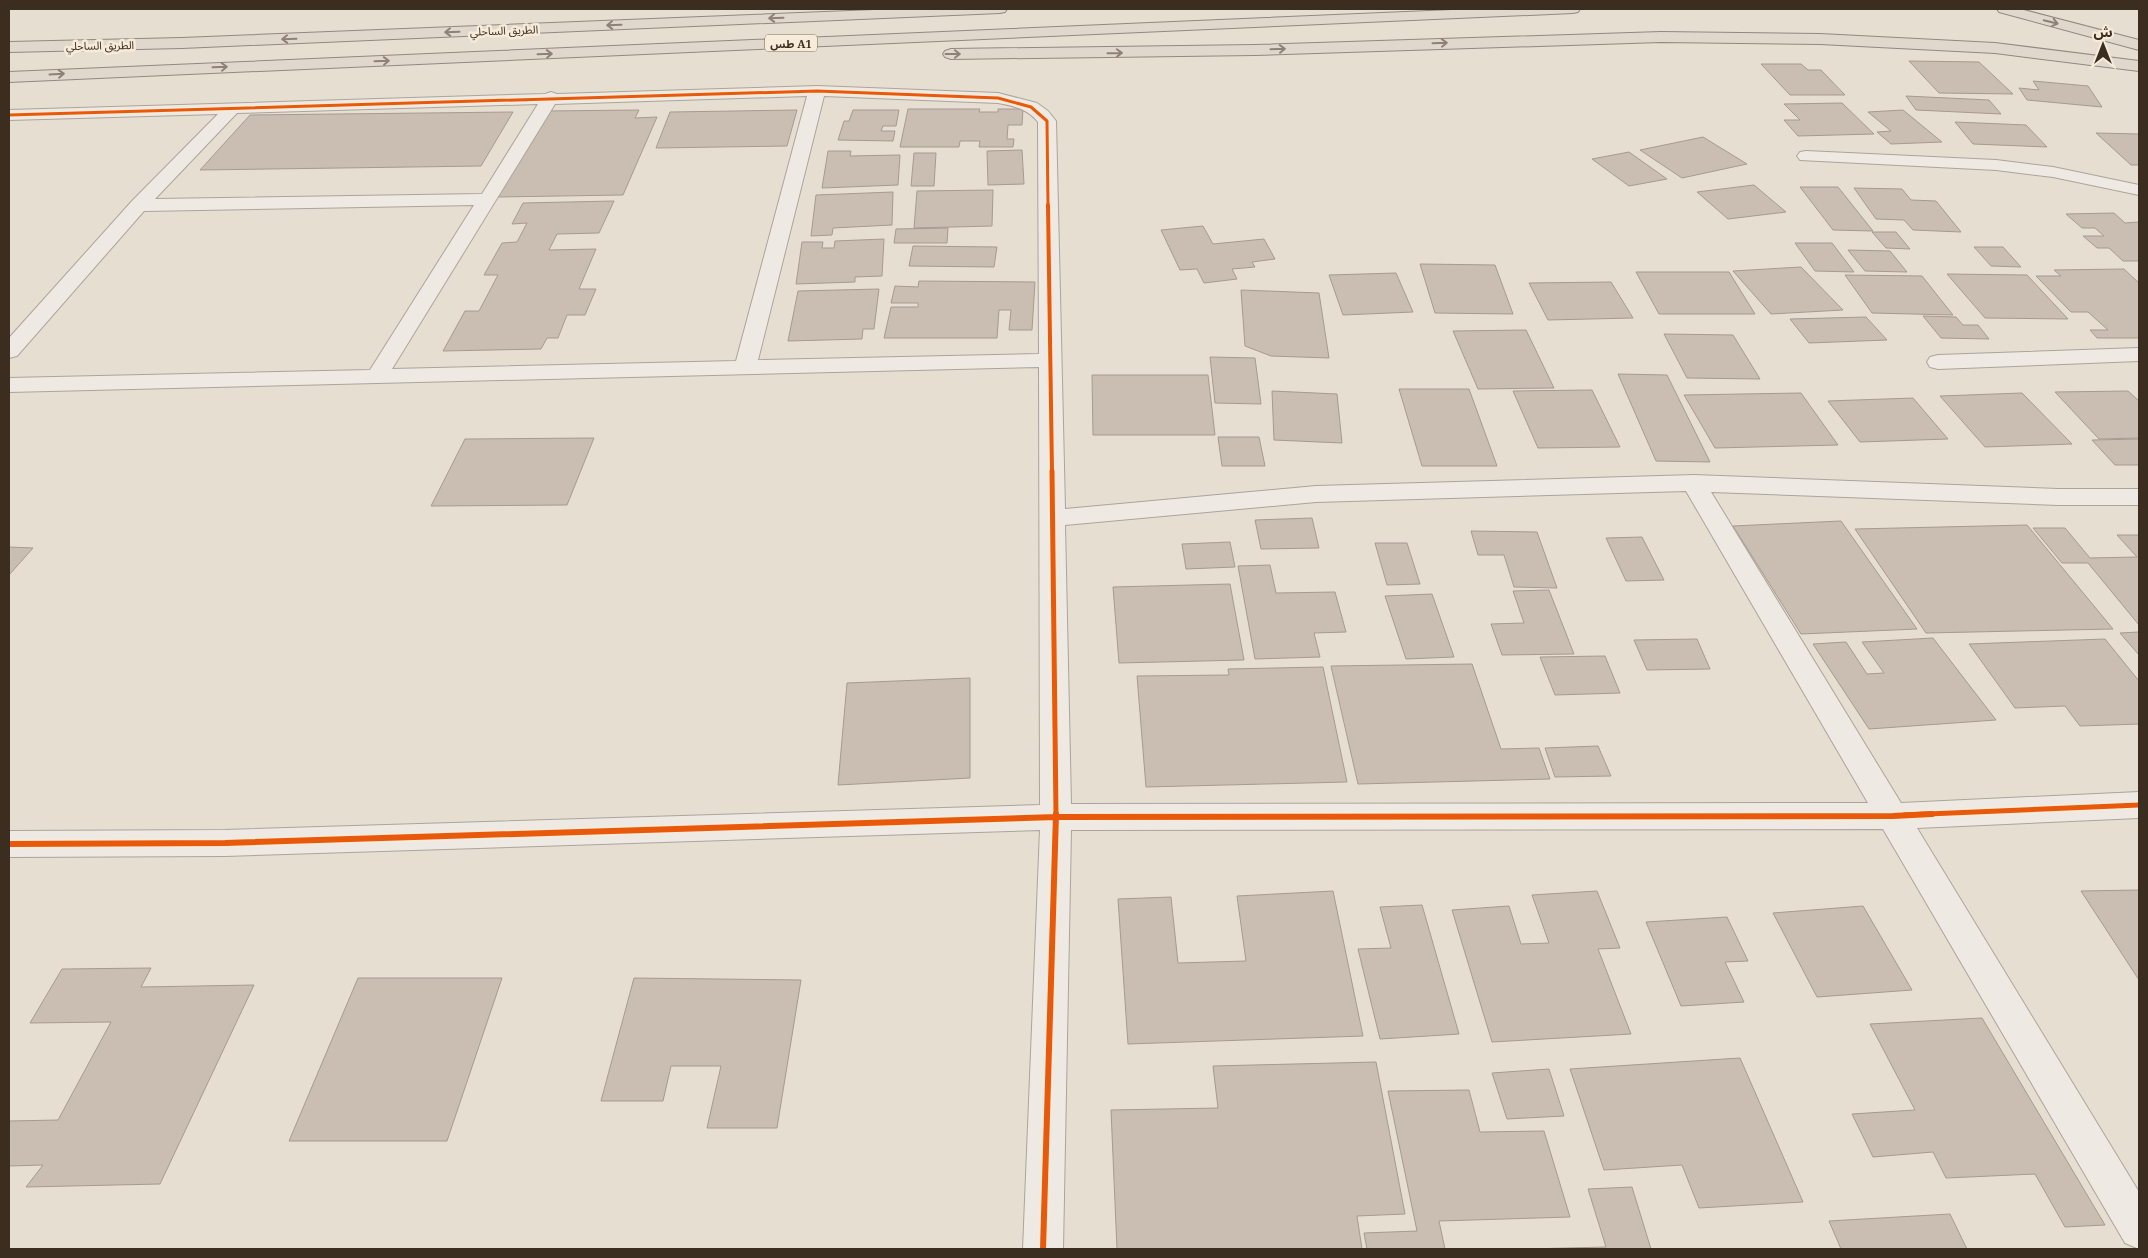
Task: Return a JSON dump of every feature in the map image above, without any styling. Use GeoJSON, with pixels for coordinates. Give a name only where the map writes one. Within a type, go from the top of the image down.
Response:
{"type":"FeatureCollection","features":[{"type":"Feature","properties":{"kind":"highway","name":"الطريق الساحلي"},"geometry":{"type":"LineString","coordinates":[[9,47],[182,43],[1000,9]]}},
{"type":"Feature","properties":{"kind":"highway","name":"طس A1"},"geometry":{"type":"LineString","coordinates":[[9,77],[1573,9]]}},
{"type":"Feature","properties":{"kind":"highway"},"geometry":{"type":"LineString","coordinates":[[2004,9],[2139,45]]}},
{"type":"Feature","properties":{"kind":"highway"},"geometry":{"type":"LineString","coordinates":[[936,54],[1235,50],[1661,37],[1820,39],[1995,48],[2139,66]]}},
{"type":"Feature","properties":{"kind":"highway"},"geometry":{"type":"LineString","coordinates":[[642,50],[887,54]]}},
{"type":"Feature","properties":{"kind":"street"},"geometry":{"type":"LineString","coordinates":[[745,367],[818,90]]}},
{"type":"Feature","properties":{"kind":"street"},"geometry":{"type":"LineString","coordinates":[[9,115],[818,90],[998,98],[1020,102],[1039,109],[1047,121],[1056,817],[1042,1249]]}},
{"type":"Feature","properties":{"kind":"street"},"geometry":{"type":"LineString","coordinates":[[377,376],[551,97]]}},
{"type":"Feature","properties":{"kind":"street"},"geometry":{"type":"LineString","coordinates":[[9,352],[139,205],[232,109]]}},
{"type":"Feature","properties":{"kind":"street"},"geometry":{"type":"LineString","coordinates":[[1806,156],[1996,165],[2053,172],[2139,190]]}},
{"type":"Feature","properties":{"kind":"street"},"geometry":{"type":"LineString","coordinates":[[139,205],[488,199]]}},
{"type":"Feature","properties":{"kind":"street"},"geometry":{"type":"LineString","coordinates":[[1938,362],[2139,354]]}},
{"type":"Feature","properties":{"kind":"street"},"geometry":{"type":"LineString","coordinates":[[9,385],[1051,360]]}},
{"type":"Feature","properties":{"kind":"street"},"geometry":{"type":"LineString","coordinates":[[1053,518],[1316,494],[1694,483],[2058,497],[2139,497]]}},
{"type":"Feature","properties":{"kind":"street"},"geometry":{"type":"LineString","coordinates":[[1694,483],[2139,1229]]}},
{"type":"Feature","properties":{"kind":"street"},"geometry":{"type":"LineString","coordinates":[[9,844],[235,843],[1056,817],[1894,816],[2139,805]]}},
{"type":"Feature","properties":{"kind":"building"},"geometry":{"type":"Polygon","coordinates":[[[1909,61],[1979,62],[2013,94],[1939,93],[1909,61]]]}},
{"type":"Feature","properties":{"kind":"building"},"geometry":{"type":"Polygon","coordinates":[[[1761,64],[1801,64],[1808,70],[1821,70],[1845,95],[1790,95],[1761,64]]]}},
{"type":"Feature","properties":{"kind":"building"},"geometry":{"type":"Polygon","coordinates":[[[2033,81],[2088,86],[2102,107],[2027,100],[2019,88],[2039,90],[2033,81]]]}},
{"type":"Feature","properties":{"kind":"building"},"geometry":{"type":"Polygon","coordinates":[[[1906,96],[1989,100],[2001,114],[1916,110],[1906,96]]]}},
{"type":"Feature","properties":{"kind":"building"},"geometry":{"type":"Polygon","coordinates":[[[1842,103],[1874,134],[1798,136],[1784,120],[1800,120],[1784,104],[1842,103]]]}},
{"type":"Feature","properties":{"kind":"building"},"geometry":{"type":"Polygon","coordinates":[[[908,109],[980,109],[979,112],[998,112],[998,109],[1023,109],[1022,125],[1008,125],[1007,139],[1014,139],[1013,147],[979,147],[980,141],[960,141],[959,147],[900,147],[908,109]]]}},
{"type":"Feature","properties":{"kind":"building"},"geometry":{"type":"Polygon","coordinates":[[[639,110],[635,118],[657,117],[623,195],[498,197],[546,111],[639,110]]]}},
{"type":"Feature","properties":{"kind":"building"},"geometry":{"type":"Polygon","coordinates":[[[797,110],[787,146],[656,148],[670,112],[797,110]]]}},
{"type":"Feature","properties":{"kind":"building"},"geometry":{"type":"Polygon","coordinates":[[[853,110],[899,110],[896,126],[883,126],[881,131],[895,131],[893,141],[838,140],[844,121],[849,121],[853,110]]]}},
{"type":"Feature","properties":{"kind":"building"},"geometry":{"type":"Polygon","coordinates":[[[1903,110],[1942,142],[1891,144],[1877,132],[1891,131],[1868,112],[1903,110]]]}},
{"type":"Feature","properties":{"kind":"building"},"geometry":{"type":"Polygon","coordinates":[[[513,112],[481,166],[200,170],[250,115],[513,112]]]}},
{"type":"Feature","properties":{"kind":"building"},"geometry":{"type":"Polygon","coordinates":[[[1955,122],[2026,125],[2047,147],[1973,144],[1955,122]]]}},
{"type":"Feature","properties":{"kind":"building"},"geometry":{"type":"Polygon","coordinates":[[[2096,133],[2139,134],[2139,165],[2131,165],[2096,133]]]}},
{"type":"Feature","properties":{"kind":"building"},"geometry":{"type":"Polygon","coordinates":[[[1703,137],[1747,164],[1682,178],[1640,150],[1703,137]]]}},
{"type":"Feature","properties":{"kind":"building"},"geometry":{"type":"Polygon","coordinates":[[[1022,150],[1024,184],[988,185],[987,151],[1022,150]]]}},
{"type":"Feature","properties":{"kind":"building"},"geometry":{"type":"Polygon","coordinates":[[[828,151],[851,151],[850,156],[900,155],[898,185],[822,188],[828,151]]]}},
{"type":"Feature","properties":{"kind":"building"},"geometry":{"type":"Polygon","coordinates":[[[1629,152],[1667,179],[1629,186],[1592,159],[1629,152]]]}},
{"type":"Feature","properties":{"kind":"building"},"geometry":{"type":"Polygon","coordinates":[[[914,153],[936,153],[934,186],[911,186],[914,153]]]}},
{"type":"Feature","properties":{"kind":"building"},"geometry":{"type":"Polygon","coordinates":[[[1754,185],[1786,212],[1728,219],[1697,192],[1754,185]]]}},
{"type":"Feature","properties":{"kind":"building"},"geometry":{"type":"Polygon","coordinates":[[[1800,187],[1838,187],[1873,231],[1833,230],[1800,187]]]}},
{"type":"Feature","properties":{"kind":"building"},"geometry":{"type":"Polygon","coordinates":[[[1854,188],[1902,189],[1911,200],[1936,201],[1961,232],[1913,230],[1904,220],[1876,219],[1854,188]]]}},
{"type":"Feature","properties":{"kind":"building"},"geometry":{"type":"Polygon","coordinates":[[[993,190],[992,226],[914,228],[917,191],[993,190]]]}},
{"type":"Feature","properties":{"kind":"building"},"geometry":{"type":"Polygon","coordinates":[[[893,192],[892,225],[833,228],[832,235],[811,236],[816,195],[893,192]]]}},
{"type":"Feature","properties":{"kind":"building"},"geometry":{"type":"Polygon","coordinates":[[[614,201],[599,233],[557,234],[549,250],[596,249],[579,289],[596,289],[585,315],[567,315],[558,338],[547,338],[541,349],[443,351],[465,311],[479,311],[498,275],[484,275],[502,243],[517,242],[527,223],[512,224],[523,203],[614,201]]]}},
{"type":"Feature","properties":{"kind":"building"},"geometry":{"type":"Polygon","coordinates":[[[2114,213],[2125,223],[2139,222],[2139,261],[2123,261],[2109,248],[2097,248],[2083,236],[2104,236],[2095,228],[2082,228],[2066,214],[2114,213]]]}},
{"type":"Feature","properties":{"kind":"building"},"geometry":{"type":"Polygon","coordinates":[[[1203,226],[1213,244],[1264,239],[1275,259],[1252,262],[1255,267],[1232,269],[1237,279],[1204,283],[1197,269],[1180,270],[1161,230],[1203,226]]]}},
{"type":"Feature","properties":{"kind":"building"},"geometry":{"type":"Polygon","coordinates":[[[948,228],[947,243],[894,243],[896,229],[948,228]]]}},
{"type":"Feature","properties":{"kind":"building"},"geometry":{"type":"Polygon","coordinates":[[[1872,232],[1896,232],[1910,249],[1886,248],[1872,232]]]}},
{"type":"Feature","properties":{"kind":"building"},"geometry":{"type":"Polygon","coordinates":[[[884,239],[882,276],[855,277],[855,282],[796,284],[802,242],[823,242],[822,248],[834,248],[835,241],[884,239]]]}},
{"type":"Feature","properties":{"kind":"building"},"geometry":{"type":"Polygon","coordinates":[[[1795,243],[1832,243],[1854,272],[1815,271],[1795,243]]]}},
{"type":"Feature","properties":{"kind":"building"},"geometry":{"type":"Polygon","coordinates":[[[913,246],[997,247],[994,267],[909,266],[913,246]]]}},
{"type":"Feature","properties":{"kind":"building"},"geometry":{"type":"Polygon","coordinates":[[[1974,247],[2003,247],[2021,267],[1991,266],[1974,247]]]}},
{"type":"Feature","properties":{"kind":"building"},"geometry":{"type":"Polygon","coordinates":[[[1848,250],[1890,251],[1907,272],[1865,271],[1848,250]]]}},
{"type":"Feature","properties":{"kind":"building"},"geometry":{"type":"Polygon","coordinates":[[[1420,264],[1495,265],[1513,314],[1435,313],[1420,264]]]}},
{"type":"Feature","properties":{"kind":"building"},"geometry":{"type":"Polygon","coordinates":[[[1801,267],[1843,310],[1771,314],[1733,271],[1801,267]]]}},
{"type":"Feature","properties":{"kind":"building"},"geometry":{"type":"Polygon","coordinates":[[[2124,269],[2139,283],[2139,338],[2097,338],[2090,330],[2108,330],[2088,312],[2071,312],[2036,276],[2061,276],[2054,270],[2124,269]]]}},
{"type":"Feature","properties":{"kind":"building"},"geometry":{"type":"Polygon","coordinates":[[[1636,272],[1729,272],[1755,314],[1659,314],[1636,272]]]}},
{"type":"Feature","properties":{"kind":"building"},"geometry":{"type":"Polygon","coordinates":[[[1396,273],[1413,312],[1343,315],[1329,275],[1396,273]]]}},
{"type":"Feature","properties":{"kind":"building"},"geometry":{"type":"Polygon","coordinates":[[[1947,274],[2027,275],[2068,319],[1985,318],[1947,274]]]}},
{"type":"Feature","properties":{"kind":"building"},"geometry":{"type":"Polygon","coordinates":[[[1845,275],[1922,276],[1953,315],[1872,313],[1845,275]]]}},
{"type":"Feature","properties":{"kind":"building"},"geometry":{"type":"Polygon","coordinates":[[[919,281],[1035,282],[1032,330],[1009,330],[1011,310],[999,310],[997,338],[884,338],[891,307],[918,307],[918,303],[891,303],[895,286],[918,287],[919,281]]]}},
{"type":"Feature","properties":{"kind":"building"},"geometry":{"type":"Polygon","coordinates":[[[1611,282],[1633,318],[1548,320],[1529,283],[1611,282]]]}},
{"type":"Feature","properties":{"kind":"building"},"geometry":{"type":"Polygon","coordinates":[[[879,289],[874,329],[863,329],[862,339],[788,341],[798,291],[879,289]]]}},
{"type":"Feature","properties":{"kind":"building"},"geometry":{"type":"Polygon","coordinates":[[[1241,290],[1319,293],[1329,358],[1271,356],[1245,346],[1241,290]]]}},
{"type":"Feature","properties":{"kind":"building"},"geometry":{"type":"Polygon","coordinates":[[[1923,316],[1956,317],[1963,325],[1978,325],[1989,339],[1941,338],[1923,316]]]}},
{"type":"Feature","properties":{"kind":"building"},"geometry":{"type":"Polygon","coordinates":[[[1866,317],[1887,340],[1809,343],[1790,319],[1866,317]]]}},
{"type":"Feature","properties":{"kind":"building"},"geometry":{"type":"Polygon","coordinates":[[[1526,330],[1554,388],[1478,389],[1453,331],[1526,330]]]}},
{"type":"Feature","properties":{"kind":"building"},"geometry":{"type":"Polygon","coordinates":[[[1664,334],[1733,335],[1760,379],[1687,378],[1664,334]]]}},
{"type":"Feature","properties":{"kind":"building"},"geometry":{"type":"Polygon","coordinates":[[[1210,357],[1255,358],[1261,404],[1215,403],[1210,357]]]}},
{"type":"Feature","properties":{"kind":"building"},"geometry":{"type":"Polygon","coordinates":[[[1618,374],[1667,375],[1710,462],[1656,461],[1618,374]]]}},
{"type":"Feature","properties":{"kind":"building"},"geometry":{"type":"Polygon","coordinates":[[[1092,375],[1208,375],[1215,435],[1093,435],[1092,375]]]}},
{"type":"Feature","properties":{"kind":"building"},"geometry":{"type":"Polygon","coordinates":[[[1399,389],[1469,389],[1497,466],[1422,466],[1399,389]]]}},
{"type":"Feature","properties":{"kind":"building"},"geometry":{"type":"Polygon","coordinates":[[[1592,390],[1620,447],[1538,448],[1513,391],[1592,390]]]}},
{"type":"Feature","properties":{"kind":"building"},"geometry":{"type":"Polygon","coordinates":[[[1272,391],[1337,394],[1342,443],[1274,440],[1272,391]]]}},
{"type":"Feature","properties":{"kind":"building"},"geometry":{"type":"Polygon","coordinates":[[[2128,391],[2139,401],[2139,438],[2099,439],[2055,392],[2128,391]]]}},
{"type":"Feature","properties":{"kind":"building"},"geometry":{"type":"Polygon","coordinates":[[[1801,393],[1838,445],[1715,448],[1684,395],[1801,393]]]}},
{"type":"Feature","properties":{"kind":"building"},"geometry":{"type":"Polygon","coordinates":[[[2022,393],[2072,444],[1985,447],[1940,396],[2022,393]]]}},
{"type":"Feature","properties":{"kind":"building"},"geometry":{"type":"Polygon","coordinates":[[[1913,398],[1948,439],[1860,442],[1828,401],[1913,398]]]}},
{"type":"Feature","properties":{"kind":"building"},"geometry":{"type":"Polygon","coordinates":[[[1218,437],[1259,437],[1265,466],[1222,466],[1218,437]]]}},
{"type":"Feature","properties":{"kind":"building"},"geometry":{"type":"Polygon","coordinates":[[[594,438],[567,505],[431,506],[465,439],[594,438]]]}},
{"type":"Feature","properties":{"kind":"building"},"geometry":{"type":"Polygon","coordinates":[[[2139,439],[2139,465],[2115,465],[2092,440],[2139,439]]]}},
{"type":"Feature","properties":{"kind":"building"},"geometry":{"type":"Polygon","coordinates":[[[1312,518],[1319,548],[1261,549],[1255,520],[1312,518]]]}},
{"type":"Feature","properties":{"kind":"building"},"geometry":{"type":"Polygon","coordinates":[[[1841,521],[1917,629],[1801,634],[1733,526],[1841,521]]]}},
{"type":"Feature","properties":{"kind":"building"},"geometry":{"type":"Polygon","coordinates":[[[2027,525],[2113,629],[1926,633],[1855,529],[2027,525]]]}},
{"type":"Feature","properties":{"kind":"building"},"geometry":{"type":"Polygon","coordinates":[[[2033,528],[2065,528],[2090,558],[2137,557],[2117,535],[2139,535],[2139,625],[2088,563],[2062,563],[2033,528]]]}},
{"type":"Feature","properties":{"kind":"building"},"geometry":{"type":"Polygon","coordinates":[[[1471,531],[1537,532],[1557,588],[1514,587],[1504,555],[1478,555],[1471,531]]]}},
{"type":"Feature","properties":{"kind":"building"},"geometry":{"type":"Polygon","coordinates":[[[1642,537],[1664,580],[1626,581],[1606,538],[1642,537]]]}},
{"type":"Feature","properties":{"kind":"building"},"geometry":{"type":"Polygon","coordinates":[[[1230,542],[1235,567],[1186,569],[1182,544],[1230,542]]]}},
{"type":"Feature","properties":{"kind":"building"},"geometry":{"type":"Polygon","coordinates":[[[1375,543],[1407,543],[1420,584],[1387,585],[1375,543]]]}},
{"type":"Feature","properties":{"kind":"building"},"geometry":{"type":"Polygon","coordinates":[[[9,547],[33,548],[9,575],[9,547]]]}},
{"type":"Feature","properties":{"kind":"building"},"geometry":{"type":"Polygon","coordinates":[[[1270,565],[1276,593],[1335,592],[1346,632],[1314,633],[1320,657],[1255,659],[1238,566],[1270,565]]]}},
{"type":"Feature","properties":{"kind":"building"},"geometry":{"type":"Polygon","coordinates":[[[1230,584],[1244,660],[1119,663],[1113,587],[1230,584]]]}},
{"type":"Feature","properties":{"kind":"building"},"geometry":{"type":"Polygon","coordinates":[[[1549,590],[1574,654],[1502,655],[1491,624],[1524,623],[1513,591],[1549,590]]]}},
{"type":"Feature","properties":{"kind":"building"},"geometry":{"type":"Polygon","coordinates":[[[1432,594],[1454,657],[1406,659],[1385,596],[1432,594]]]}},
{"type":"Feature","properties":{"kind":"building"},"geometry":{"type":"Polygon","coordinates":[[[2139,632],[2139,655],[2120,633],[2139,632]]]}},
{"type":"Feature","properties":{"kind":"building"},"geometry":{"type":"Polygon","coordinates":[[[1933,638],[1996,720],[1869,729],[1813,644],[1846,642],[1867,674],[1884,673],[1862,642],[1933,638]]]}},
{"type":"Feature","properties":{"kind":"building"},"geometry":{"type":"Polygon","coordinates":[[[1697,639],[1710,669],[1647,670],[1634,640],[1697,639]]]}},
{"type":"Feature","properties":{"kind":"building"},"geometry":{"type":"Polygon","coordinates":[[[2105,639],[2139,681],[2139,724],[2080,726],[2065,706],[2015,708],[1969,644],[2105,639]]]}},
{"type":"Feature","properties":{"kind":"building"},"geometry":{"type":"Polygon","coordinates":[[[1605,656],[1620,693],[1555,695],[1540,657],[1605,656]]]}},
{"type":"Feature","properties":{"kind":"building"},"geometry":{"type":"Polygon","coordinates":[[[1472,664],[1501,749],[1539,748],[1550,779],[1358,784],[1331,666],[1472,664]]]}},
{"type":"Feature","properties":{"kind":"building"},"geometry":{"type":"Polygon","coordinates":[[[1323,667],[1347,782],[1146,787],[1137,676],[1229,675],[1228,669],[1323,667]]]}},
{"type":"Feature","properties":{"kind":"building"},"geometry":{"type":"Polygon","coordinates":[[[970,678],[970,778],[838,785],[847,683],[970,678]]]}},
{"type":"Feature","properties":{"kind":"building"},"geometry":{"type":"Polygon","coordinates":[[[1598,746],[1611,776],[1555,777],[1545,748],[1598,746]]]}},
{"type":"Feature","properties":{"kind":"building"},"geometry":{"type":"Polygon","coordinates":[[[2139,890],[2139,980],[2081,891],[2139,890]]]}},
{"type":"Feature","properties":{"kind":"building"},"geometry":{"type":"Polygon","coordinates":[[[1333,891],[1363,1036],[1128,1044],[1118,899],[1171,897],[1178,963],[1246,961],[1237,896],[1333,891]]]}},
{"type":"Feature","properties":{"kind":"building"},"geometry":{"type":"Polygon","coordinates":[[[1597,891],[1620,948],[1598,949],[1631,1034],[1492,1042],[1452,910],[1509,906],[1521,944],[1549,943],[1532,895],[1597,891]]]}},
{"type":"Feature","properties":{"kind":"building"},"geometry":{"type":"Polygon","coordinates":[[[1422,905],[1459,1034],[1380,1039],[1358,949],[1391,948],[1380,907],[1422,905]]]}},
{"type":"Feature","properties":{"kind":"building"},"geometry":{"type":"Polygon","coordinates":[[[1863,906],[1912,990],[1817,997],[1773,913],[1863,906]]]}},
{"type":"Feature","properties":{"kind":"building"},"geometry":{"type":"Polygon","coordinates":[[[1727,917],[1748,961],[1725,962],[1744,1002],[1681,1006],[1646,922],[1727,917]]]}},
{"type":"Feature","properties":{"kind":"building"},"geometry":{"type":"Polygon","coordinates":[[[151,968],[141,987],[254,985],[160,1184],[26,1187],[43,1165],[9,1166],[9,1121],[58,1120],[111,1022],[30,1023],[62,969],[151,968]]]}},
{"type":"Feature","properties":{"kind":"building"},"geometry":{"type":"Polygon","coordinates":[[[358,978],[502,978],[447,1141],[289,1141],[358,978]]]}},
{"type":"Feature","properties":{"kind":"building"},"geometry":{"type":"Polygon","coordinates":[[[634,978],[801,980],[777,1128],[707,1128],[721,1066],[671,1066],[663,1101],[601,1101],[634,978]]]}},
{"type":"Feature","properties":{"kind":"building"},"geometry":{"type":"Polygon","coordinates":[[[1982,1018],[2105,1225],[2065,1227],[2035,1174],[1946,1178],[1933,1152],[1873,1157],[1852,1114],[1915,1110],[1870,1024],[1982,1018]]]}},
{"type":"Feature","properties":{"kind":"building"},"geometry":{"type":"Polygon","coordinates":[[[1740,1058],[1803,1202],[1699,1208],[1682,1165],[1604,1170],[1570,1069],[1740,1058]]]}},
{"type":"Feature","properties":{"kind":"building"},"geometry":{"type":"Polygon","coordinates":[[[1376,1062],[1405,1214],[1357,1216],[1362,1249],[1117,1249],[1111,1110],[1218,1108],[1213,1066],[1376,1062]]]}},
{"type":"Feature","properties":{"kind":"building"},"geometry":{"type":"Polygon","coordinates":[[[1549,1069],[1564,1116],[1507,1119],[1492,1073],[1549,1069]]]}},
{"type":"Feature","properties":{"kind":"building"},"geometry":{"type":"Polygon","coordinates":[[[1469,1090],[1480,1132],[1544,1131],[1570,1217],[1439,1221],[1445,1249],[1367,1249],[1364,1233],[1417,1231],[1388,1091],[1469,1090]]]}},
{"type":"Feature","properties":{"kind":"building"},"geometry":{"type":"Polygon","coordinates":[[[1632,1187],[1651,1249],[1526,1249],[1606,1247],[1588,1189],[1632,1187]]]}},
{"type":"Feature","properties":{"kind":"building"},"geometry":{"type":"Polygon","coordinates":[[[1950,1214],[1967,1249],[1841,1249],[1829,1221],[1950,1214]]]}},
{"type":"Feature","properties":{"kind":"cycle path"},"geometry":{"type":"LineString","coordinates":[[9,115],[817,91],[998,98],[1026,104],[1042,115],[1047,121],[1056,817],[1043,1249]]}},
{"type":"Feature","properties":{"kind":"cycle path"},"geometry":{"type":"LineString","coordinates":[[9,844],[225,843],[1056,817],[1893,816],[2139,805]]}}]}
